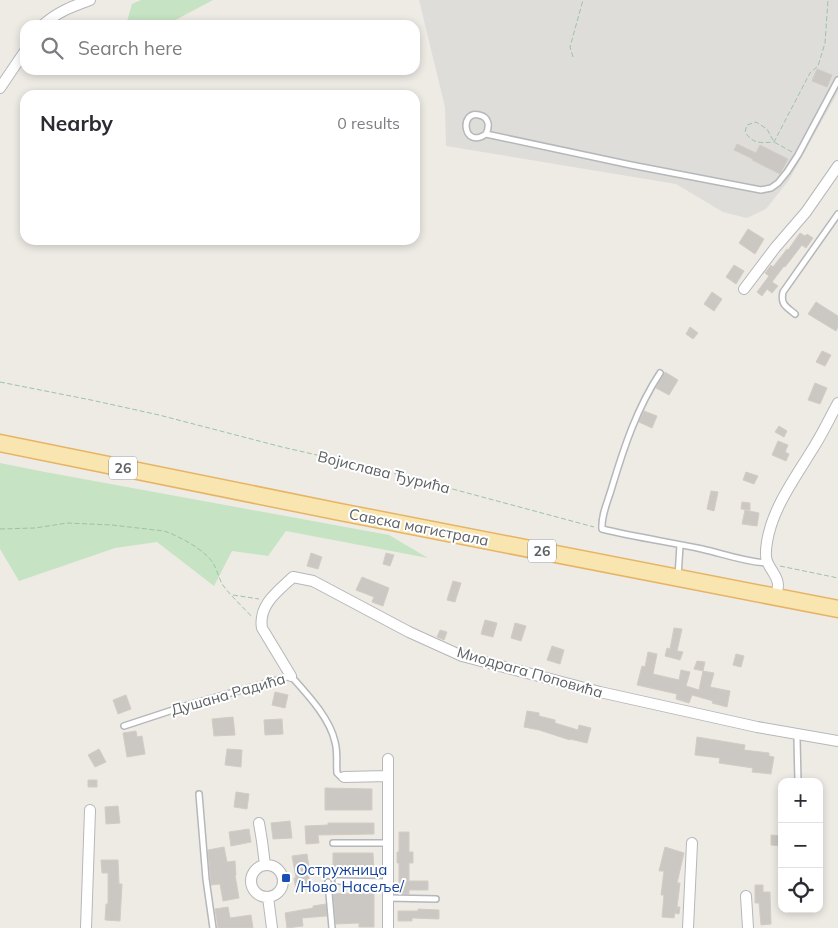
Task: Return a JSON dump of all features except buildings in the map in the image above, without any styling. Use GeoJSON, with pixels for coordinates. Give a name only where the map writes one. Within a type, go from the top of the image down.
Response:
{"type":"FeatureCollection","features":[{"type":"Feature","properties":{"kind":"main road","name":"Савска магистрала"},"geometry":{"type":"LineString","coordinates":[[0,443],[349,514],[838,609]]}},
{"type":"Feature","properties":{"kind":"street"},"geometry":{"type":"LineString","coordinates":[[50,20],[68,8],[90,0]]}},
{"type":"Feature","properties":{"kind":"street"},"geometry":{"type":"LineString","coordinates":[[0,88],[20,58]]}},
{"type":"Feature","properties":{"kind":"street"},"geometry":{"type":"LineString","coordinates":[[744,289],[775,248],[806,212],[838,166]]}},
{"type":"Feature","properties":{"kind":"street"},"geometry":{"type":"LineString","coordinates":[[776,597],[778,585],[767,563],[766,553],[770,527],[794,478],[837,407]]}},
{"type":"Feature","properties":{"kind":"street","name":"Миодрага Поповића"},"geometry":{"type":"LineString","coordinates":[[262,628],[262,615],[269,599],[293,577],[313,580],[409,632],[462,656],[600,692],[838,741]]}},
{"type":"Feature","properties":{"kind":"street"},"geometry":{"type":"LineString","coordinates":[[262,628],[291,676]]}},
{"type":"Feature","properties":{"kind":"street"},"geometry":{"type":"LineString","coordinates":[[388,759],[388,928]]}},
{"type":"Feature","properties":{"kind":"street","name":"Душана Радића"},"geometry":{"type":"LineString","coordinates":[[344,777],[388,776]]}},
{"type":"Feature","properties":{"kind":"street"},"geometry":{"type":"LineString","coordinates":[[86,928],[90,810]]}},
{"type":"Feature","properties":{"kind":"street"},"geometry":{"type":"LineString","coordinates":[[258,823],[265,865]]}},
{"type":"Feature","properties":{"kind":"street"},"geometry":{"type":"LineString","coordinates":[[688,928],[692,843]]}},
{"type":"Feature","properties":{"kind":"street"},"geometry":{"type":"LineString","coordinates":[[265,865],[275,867],[282,880],[277,893],[268,897],[254,891],[251,882],[256,869],[265,865]]}},
{"type":"Feature","properties":{"kind":"street"},"geometry":{"type":"LineString","coordinates":[[746,896],[748,928]]}},
{"type":"Feature","properties":{"kind":"street"},"geometry":{"type":"LineString","coordinates":[[268,897],[272,928]]}},
{"type":"Feature","properties":{"kind":"lane"},"geometry":{"type":"LineString","coordinates":[[486,134],[488,123],[486,118],[481,115],[470,117],[465,126],[470,136],[476,138],[486,134],[761,190],[771,188],[787,172],[838,80]]}},
{"type":"Feature","properties":{"kind":"lane"},"geometry":{"type":"LineString","coordinates":[[795,314],[783,304],[783,292],[838,214]]}},
{"type":"Feature","properties":{"kind":"lane"},"geometry":{"type":"LineString","coordinates":[[660,373],[646,395],[626,443],[602,521],[602,529],[745,560],[767,563]]}},
{"type":"Feature","properties":{"kind":"lane"},"geometry":{"type":"LineString","coordinates":[[678,578],[680,545]]}},
{"type":"Feature","properties":{"kind":"lane","name":"Душана Радића"},"geometry":{"type":"LineString","coordinates":[[124,726],[188,705],[291,676],[315,704],[328,725],[335,741],[337,773],[344,777]]}},
{"type":"Feature","properties":{"kind":"lane"},"geometry":{"type":"LineString","coordinates":[[798,734],[798,778]]}},
{"type":"Feature","properties":{"kind":"lane"},"geometry":{"type":"LineString","coordinates":[[199,794],[206,879],[213,928]]}},
{"type":"Feature","properties":{"kind":"lane"},"geometry":{"type":"LineString","coordinates":[[333,843],[388,843]]}},
{"type":"Feature","properties":{"kind":"lane"},"geometry":{"type":"LineString","coordinates":[[338,881],[388,882]]}},
{"type":"Feature","properties":{"kind":"lane"},"geometry":{"type":"LineString","coordinates":[[328,882],[332,928]]}},
{"type":"Feature","properties":{"kind":"lane"},"geometry":{"type":"LineString","coordinates":[[388,898],[436,899]]}},
{"type":"Feature","properties":{"kind":"path"},"geometry":{"type":"LineString","coordinates":[[573,57],[570,47],[583,0]]}},
{"type":"Feature","properties":{"kind":"path"},"geometry":{"type":"LineString","coordinates":[[774,142],[810,73],[818,66],[825,43],[828,0]]}},
{"type":"Feature","properties":{"kind":"path"},"geometry":{"type":"LineString","coordinates":[[774,142],[758,143],[749,138],[745,132],[747,125],[756,122],[766,129],[774,142],[798,155]]}},
{"type":"Feature","properties":{"kind":"path","name":"Војислава Ђурића"},"geometry":{"type":"LineString","coordinates":[[0,382],[160,415],[602,529]]}},
{"type":"Feature","properties":{"kind":"path"},"geometry":{"type":"LineString","coordinates":[[0,529],[35,528],[67,523],[112,525],[164,531],[179,537],[209,558],[214,564],[224,587],[262,628]]}},
{"type":"Feature","properties":{"kind":"path"},"geometry":{"type":"LineString","coordinates":[[767,563],[838,578]]}},
{"type":"Feature","properties":{"kind":"path"},"geometry":{"type":"LineString","coordinates":[[231,595],[254,599],[269,599]]}},
{"type":"Feature","properties":{"kind":"shaded area"},"geometry":{"type":"Polygon","coordinates":[[[419,0],[838,0],[838,92],[789,180],[766,209],[747,218],[723,212],[676,184],[446,146],[445,107],[419,0]]]}},
{"type":"Feature","properties":{"kind":"green space"},"geometry":{"type":"Polygon","coordinates":[[[141,0],[213,0],[175,20],[127,20],[132,4],[141,0]]]}},
{"type":"Feature","properties":{"kind":"green space"},"geometry":{"type":"Polygon","coordinates":[[[0,463],[389,535],[428,558],[286,531],[268,556],[232,551],[214,586],[157,542],[115,548],[19,581],[0,549],[0,463]]]}},
{"type":"Feature","properties":{"kind":"place","name":"Остружница /Ново Насеље/"},"geometry":{"type":"Point","coordinates":[286,878]}}]}
